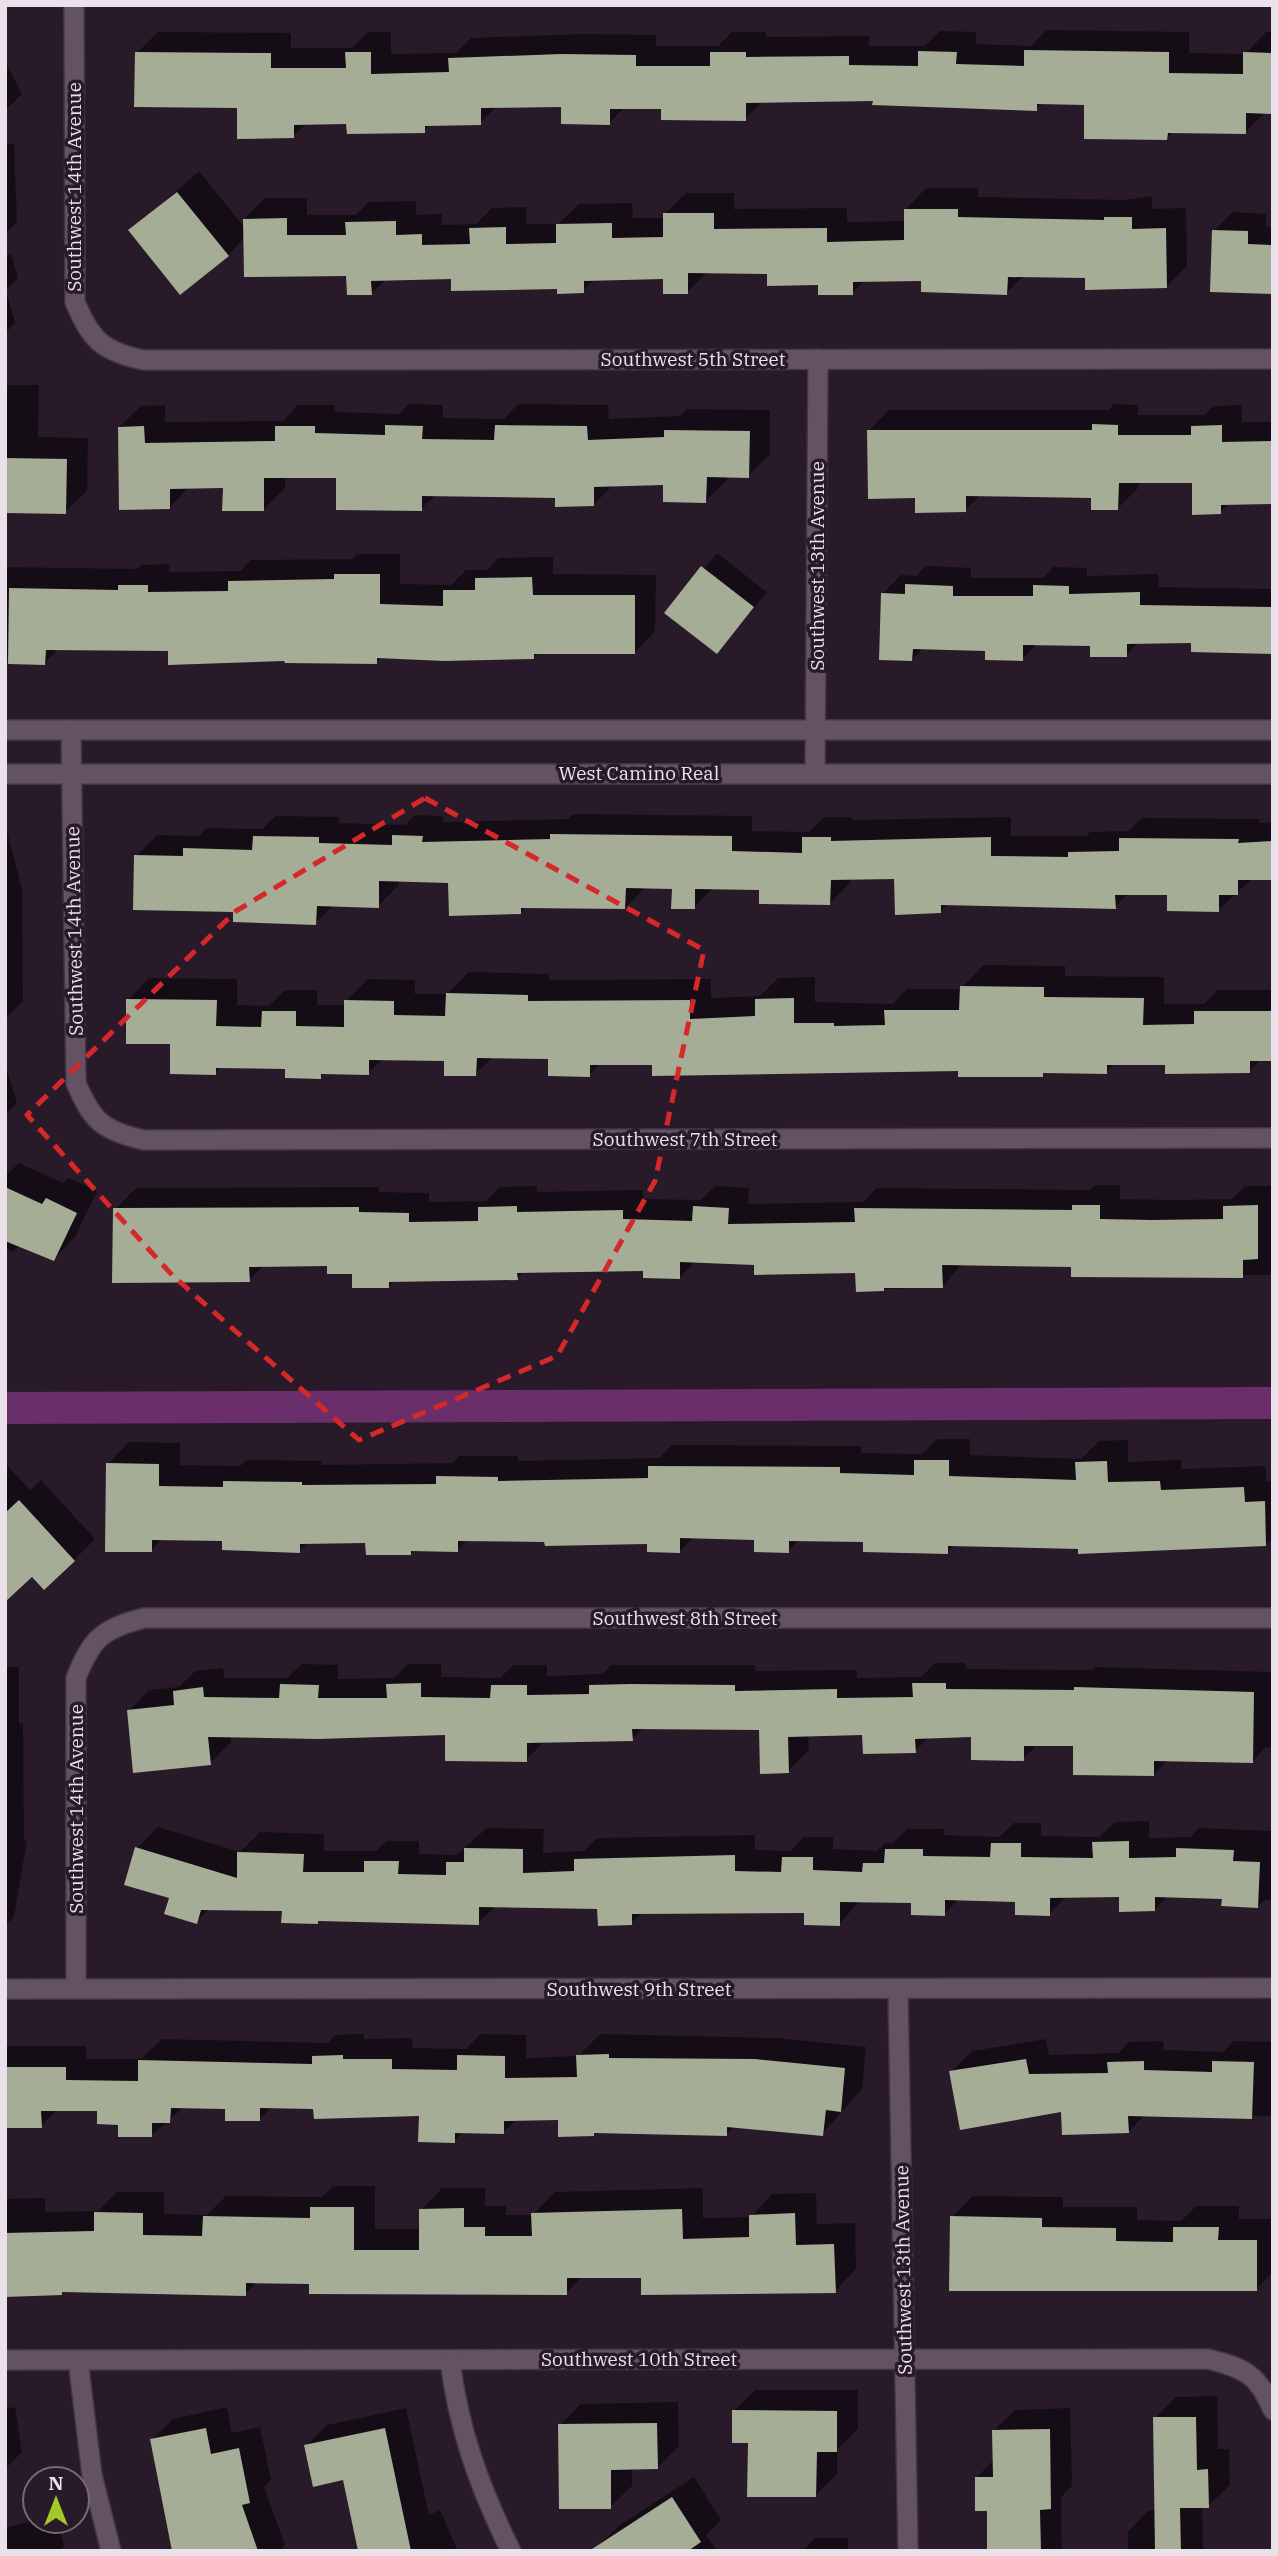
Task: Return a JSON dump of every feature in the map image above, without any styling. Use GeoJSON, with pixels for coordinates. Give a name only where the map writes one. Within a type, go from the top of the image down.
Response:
{"type":"FeatureCollection","features":[{"type":"Feature","properties":{"kind":"street","name":"Southwest 14th Avenue"},"geometry":{"type":"LineString","coordinates":[[74,5],[75,302],[88,332],[114,353]]}},
{"type":"Feature","properties":{"kind":"street","name":"Southwest 5th Street"},"geometry":{"type":"LineString","coordinates":[[114,353],[143,360],[1273,359]]}},
{"type":"Feature","properties":{"kind":"street","name":"Southwest 13th Avenue"},"geometry":{"type":"LineString","coordinates":[[815,773],[818,359]]}},
{"type":"Feature","properties":{"kind":"street"},"geometry":{"type":"LineString","coordinates":[[5,730],[1273,730]]}},
{"type":"Feature","properties":{"kind":"street","name":"Southwest 14th Avenue"},"geometry":{"type":"LineString","coordinates":[[71,730],[76,1083],[88,1113],[102,1123]]}},
{"type":"Feature","properties":{"kind":"street","name":"West Camino Real"},"geometry":{"type":"LineString","coordinates":[[5,774],[1273,774]]}},
{"type":"Feature","properties":{"kind":"street","name":"Southwest 7th Street"},"geometry":{"type":"LineString","coordinates":[[102,1123],[114,1133],[144,1140],[1273,1138]]}},
{"type":"Feature","properties":{"kind":"street","name":"Southwest 8th Street"},"geometry":{"type":"LineString","coordinates":[[101,1636],[112,1626],[144,1618],[1273,1618]]}},
{"type":"Feature","properties":{"kind":"street","name":"Southwest 14th Avenue"},"geometry":{"type":"LineString","coordinates":[[76,1989],[76,1678],[88,1648],[101,1636]]}},
{"type":"Feature","properties":{"kind":"street","name":"Southwest 9th Street"},"geometry":{"type":"LineString","coordinates":[[5,1989],[1273,1988]]}},
{"type":"Feature","properties":{"kind":"street","name":"Southwest 13th Avenue"},"geometry":{"type":"LineString","coordinates":[[898,1989],[908,2551]]}},
{"type":"Feature","properties":{"kind":"street","name":"Southwest 10th Street"},"geometry":{"type":"LineString","coordinates":[[5,2360],[1208,2359],[1240,2367],[1263,2387],[1273,2410]]}},
{"type":"Feature","properties":{"kind":"street"},"geometry":{"type":"LineString","coordinates":[[78,2360],[92,2475],[111,2551]]}},
{"type":"Feature","properties":{"kind":"street"},"geometry":{"type":"LineString","coordinates":[[450,2360],[466,2445],[485,2499],[510,2551]]}},
{"type":"Feature","properties":{"kind":"highlighted area"},"geometry":{"type":"Polygon","coordinates":[[[425,798],[704,950],[655,1181],[557,1356],[359,1440],[172,1275],[27,1115],[236,911],[425,798]]]}},
{"type":"Feature","properties":{"kind":"building"},"geometry":{"type":"Polygon","coordinates":[[[1024,50],[1169,52],[1169,73],[1243,74],[1243,52],[1273,53],[1273,114],[1246,113],[1246,134],[1168,133],[1167,140],[1084,139],[1084,105],[1037,104],[1037,111],[872,105],[873,101],[746,103],[746,121],[661,120],[661,109],[610,109],[610,125],[561,124],[561,107],[481,108],[481,125],[425,126],[425,133],[347,134],[346,124],[294,125],[294,138],[237,139],[237,108],[134,107],[135,52],[271,53],[271,68],[346,68],[345,52],[371,52],[371,74],[449,72],[448,58],[561,54],[636,55],[636,66],[710,66],[710,52],[746,52],[746,57],[849,56],[849,65],[918,66],[918,51],[957,52],[956,64],[1024,66],[1024,50]]]}},
{"type":"Feature","properties":{"kind":"building"},"geometry":{"type":"Polygon","coordinates":[[[177,192],[229,256],[180,295],[128,230],[177,192]]]}},
{"type":"Feature","properties":{"kind":"building"},"geometry":{"type":"Polygon","coordinates":[[[904,209],[958,209],[958,217],[1104,220],[1104,217],[1132,217],[1132,229],[1166,228],[1167,288],[1085,290],[1085,278],[1008,277],[1007,295],[921,292],[921,281],[853,282],[853,295],[818,295],[818,285],[767,286],[767,274],[688,273],[688,294],[663,294],[663,279],[584,281],[584,293],[557,294],[557,289],[451,291],[451,279],[371,281],[372,295],[347,295],[346,276],[244,277],[243,219],[287,218],[287,235],[346,235],[345,222],[396,221],[396,235],[422,234],[422,245],[470,244],[469,228],[506,227],[506,244],[556,243],[556,224],[612,223],[612,238],[663,237],[663,213],[714,213],[714,229],[827,228],[827,242],[904,240],[904,209]]]}},
{"type":"Feature","properties":{"kind":"building"},"geometry":{"type":"Polygon","coordinates":[[[1212,230],[1248,231],[1248,244],[1273,245],[1272,294],[1210,292],[1212,230]]]}},
{"type":"Feature","properties":{"kind":"building"},"geometry":{"type":"Polygon","coordinates":[[[1092,424],[1118,425],[1118,435],[1191,435],[1191,426],[1222,425],[1222,442],[1273,441],[1273,504],[1221,505],[1221,514],[1192,515],[1192,483],[1119,483],[1118,510],[1091,510],[1091,498],[966,496],[966,512],[915,513],[915,498],[868,499],[867,430],[1092,430],[1092,424]]]}},
{"type":"Feature","properties":{"kind":"building"},"geometry":{"type":"Polygon","coordinates":[[[385,425],[423,426],[422,439],[494,440],[495,425],[587,426],[588,440],[664,437],[664,430],[750,431],[749,478],[707,477],[706,503],[663,502],[663,485],[594,487],[594,506],[555,507],[555,498],[422,496],[422,511],[336,510],[336,478],[264,478],[264,511],[222,511],[223,488],[170,489],[170,509],[119,510],[118,427],[144,426],[145,443],[275,441],[275,426],[315,426],[315,433],[385,435],[385,425]]]}},
{"type":"Feature","properties":{"kind":"building"},"geometry":{"type":"Polygon","coordinates":[[[5,458],[67,459],[66,514],[5,513],[5,458]]]}},
{"type":"Feature","properties":{"kind":"building"},"geometry":{"type":"Polygon","coordinates":[[[701,566],[754,607],[717,654],[664,613],[701,566]]]}},
{"type":"Feature","properties":{"kind":"building"},"geometry":{"type":"Polygon","coordinates":[[[334,574],[380,574],[380,604],[443,606],[443,590],[475,590],[475,578],[532,577],[533,595],[635,595],[635,654],[534,654],[534,659],[444,661],[377,658],[377,664],[284,661],[168,665],[168,651],[46,650],[45,665],[8,664],[9,588],[118,590],[118,585],[148,585],[148,592],[228,591],[228,581],[334,579],[334,574]]]}},
{"type":"Feature","properties":{"kind":"building"},"geometry":{"type":"Polygon","coordinates":[[[905,584],[953,586],[953,596],[1033,596],[1033,585],[1069,586],[1069,594],[1140,592],[1140,605],[1273,607],[1273,654],[1191,652],[1191,643],[1127,644],[1127,657],[1090,657],[1090,646],[1023,645],[1023,661],[985,660],[985,651],[913,649],[912,661],[879,660],[881,593],[905,594],[905,584]]]}},
{"type":"Feature","properties":{"kind":"building"},"geometry":{"type":"Polygon","coordinates":[[[550,834],[732,836],[732,851],[802,853],[802,837],[831,837],[831,841],[991,837],[991,856],[1068,857],[1068,852],[1119,851],[1119,838],[1239,839],[1238,843],[1273,841],[1273,880],[1238,880],[1238,895],[1219,895],[1219,912],[1167,911],[1167,895],[1115,895],[1116,909],[941,905],[941,913],[895,915],[894,879],[831,880],[830,905],[759,904],[759,890],[695,889],[695,909],[671,909],[672,889],[626,888],[625,909],[521,908],[521,914],[449,916],[448,883],[379,881],[379,908],[317,906],[316,925],[233,922],[233,912],[133,910],[134,855],[183,856],[183,848],[252,850],[253,836],[319,837],[319,843],[392,845],[392,835],[423,836],[422,842],[550,839],[550,834]]]}},
{"type":"Feature","properties":{"kind":"building"},"geometry":{"type":"Polygon","coordinates":[[[960,986],[1044,987],[1044,997],[1144,998],[1143,1025],[1194,1024],[1194,1011],[1273,1011],[1273,1061],[1250,1061],[1250,1073],[1165,1074],[1165,1065],[1107,1065],[1107,1074],[1043,1073],[1043,1077],[958,1077],[958,1071],[652,1076],[652,1065],[590,1065],[590,1077],[548,1076],[548,1059],[477,1058],[476,1076],[444,1076],[444,1061],[369,1060],[369,1075],[321,1074],[321,1079],[285,1078],[285,1069],[216,1068],[216,1075],[170,1074],[170,1044],[126,1044],[126,999],[217,1000],[216,1026],[261,1027],[262,1011],[296,1011],[296,1026],[344,1027],[344,1000],[394,1001],[394,1015],[445,1016],[446,993],[528,995],[528,1001],[690,1000],[690,1019],[755,1016],[755,999],[794,998],[794,1023],[834,1023],[834,1026],[885,1025],[884,1010],[959,1010],[960,986]]]}},
{"type":"Feature","properties":{"kind":"building"},"geometry":{"type":"Polygon","coordinates":[[[5,1187],[42,1204],[46,1198],[77,1213],[54,1261],[5,1241],[5,1187]]]}},
{"type":"Feature","properties":{"kind":"building"},"geometry":{"type":"Polygon","coordinates":[[[1072,1205],[1100,1205],[1100,1219],[1151,1220],[1223,1219],[1223,1206],[1258,1205],[1258,1259],[1243,1260],[1243,1278],[1071,1277],[1071,1267],[942,1265],[943,1288],[884,1288],[884,1291],[856,1292],[855,1273],[754,1275],[754,1265],[680,1262],[680,1279],[643,1278],[643,1271],[517,1273],[518,1280],[389,1282],[389,1288],[352,1288],[352,1274],[327,1274],[327,1266],[249,1267],[250,1282],[112,1283],[113,1208],[359,1207],[359,1212],[409,1213],[409,1222],[478,1221],[478,1207],[517,1206],[517,1212],[623,1210],[623,1219],[692,1221],[693,1206],[729,1208],[728,1224],[855,1222],[854,1208],[1072,1210],[1072,1205]]]}},
{"type":"Feature","properties":{"kind":"building"},"geometry":{"type":"Polygon","coordinates":[[[914,1460],[949,1460],[949,1476],[1076,1480],[1075,1462],[1107,1461],[1108,1482],[1160,1481],[1161,1490],[1244,1487],[1245,1502],[1265,1501],[1266,1546],[1078,1554],[1078,1549],[948,1546],[948,1554],[863,1552],[863,1542],[789,1541],[789,1553],[754,1552],[754,1540],[680,1538],[680,1553],[647,1552],[647,1544],[545,1546],[544,1542],[458,1541],[458,1552],[411,1551],[411,1555],[366,1555],[365,1543],[300,1544],[300,1553],[222,1550],[222,1541],[152,1540],[152,1552],[105,1552],[106,1463],[159,1464],[159,1486],[223,1487],[223,1481],[302,1482],[302,1485],[436,1484],[436,1476],[498,1477],[498,1481],[648,1478],[648,1466],[840,1467],[840,1473],[914,1475],[914,1460]]]}},
{"type":"Feature","properties":{"kind":"building"},"geometry":{"type":"Polygon","coordinates":[[[19,1500],[75,1561],[44,1590],[32,1577],[5,1602],[5,1513],[19,1500]]]}},
{"type":"Feature","properties":{"kind":"building"},"geometry":{"type":"Polygon","coordinates":[[[421,1683],[421,1697],[490,1698],[491,1685],[527,1685],[527,1695],[589,1694],[589,1685],[735,1685],[735,1691],[837,1689],[837,1698],[913,1697],[912,1683],[946,1683],[946,1689],[1074,1690],[1074,1687],[1254,1692],[1253,1763],[1154,1761],[1154,1776],[1073,1775],[1073,1746],[1024,1746],[1024,1761],[971,1760],[971,1737],[915,1739],[916,1753],[863,1754],[862,1735],[788,1737],[789,1773],[760,1774],[759,1730],[632,1729],[633,1741],[527,1743],[527,1762],[445,1761],[445,1735],[318,1739],[208,1737],[211,1765],[133,1773],[127,1710],[174,1705],[173,1691],[203,1687],[204,1697],[279,1698],[280,1684],[319,1685],[318,1698],[387,1698],[386,1684],[421,1683]]]}},
{"type":"Feature","properties":{"kind":"building"},"geometry":{"type":"Polygon","coordinates":[[[1129,1841],[1129,1858],[1176,1857],[1176,1848],[1234,1850],[1233,1861],[1260,1862],[1258,1908],[1221,1906],[1222,1899],[1155,1897],[1155,1911],[1119,1912],[1119,1897],[1050,1898],[1050,1916],[1015,1915],[1015,1902],[945,1900],[945,1916],[911,1915],[911,1903],[840,1902],[840,1926],[804,1925],[804,1913],[632,1914],[632,1925],[598,1926],[597,1909],[479,1907],[479,1925],[318,1921],[318,1924],[281,1923],[282,1911],[201,1910],[197,1924],[164,1914],[169,1898],[124,1885],[135,1847],[237,1878],[237,1852],[304,1854],[303,1872],[364,1872],[364,1861],[399,1861],[398,1874],[446,1875],[446,1862],[464,1862],[464,1848],[523,1849],[523,1873],[574,1871],[574,1859],[735,1855],[735,1871],[781,1872],[782,1857],[813,1857],[813,1870],[862,1872],[863,1863],[884,1863],[885,1849],[923,1849],[923,1856],[990,1857],[991,1843],[1021,1843],[1021,1857],[1093,1858],[1092,1842],[1129,1841]]]}},
{"type":"Feature","properties":{"kind":"building"},"geometry":{"type":"Polygon","coordinates":[[[609,2054],[609,2058],[755,2059],[845,2068],[841,2112],[826,2110],[823,2136],[727,2127],[727,2136],[594,2133],[594,2136],[558,2137],[558,2120],[504,2121],[504,2134],[455,2133],[455,2143],[418,2142],[419,2116],[314,2119],[313,2109],[260,2108],[260,2121],[225,2121],[225,2109],[171,2108],[170,2123],[152,2123],[152,2137],[118,2137],[118,2125],[97,2124],[97,2111],[41,2111],[42,2128],[5,2128],[5,2067],[66,2067],[66,2080],[138,2081],[138,2060],[312,2064],[312,2056],[343,2055],[343,2059],[392,2059],[392,2069],[457,2070],[457,2055],[505,2056],[505,2078],[577,2077],[576,2055],[609,2054]]]}},
{"type":"Feature","properties":{"kind":"building"},"geometry":{"type":"Polygon","coordinates":[[[1026,2059],[1029,2074],[1108,2073],[1107,2062],[1144,2061],[1144,2070],[1212,2072],[1212,2061],[1254,2062],[1252,2119],[1128,2116],[1129,2133],[1062,2135],[1061,2112],[960,2130],[949,2071],[1026,2059]]]}},
{"type":"Feature","properties":{"kind":"building"},"geometry":{"type":"Polygon","coordinates":[[[310,2207],[354,2207],[354,2250],[419,2250],[419,2209],[464,2208],[464,2227],[485,2227],[485,2236],[532,2236],[531,2213],[682,2209],[683,2239],[749,2237],[749,2215],[795,2213],[796,2245],[834,2244],[836,2293],[641,2295],[641,2278],[567,2278],[567,2295],[309,2294],[309,2284],[246,2283],[246,2296],[62,2292],[62,2295],[5,2297],[5,2233],[94,2231],[94,2212],[143,2213],[143,2235],[202,2236],[203,2216],[310,2218],[310,2207]]]}},
{"type":"Feature","properties":{"kind":"building"},"geometry":{"type":"Polygon","coordinates":[[[950,2216],[1042,2218],[1042,2227],[1116,2228],[1116,2241],[1173,2242],[1173,2227],[1219,2227],[1218,2240],[1257,2240],[1257,2291],[949,2291],[950,2216]]]}},
{"type":"Feature","properties":{"kind":"building"},"geometry":{"type":"Polygon","coordinates":[[[732,2410],[837,2411],[837,2452],[817,2452],[816,2497],[747,2497],[748,2443],[732,2443],[732,2410]]]}},
{"type":"Feature","properties":{"kind":"building"},"geometry":{"type":"Polygon","coordinates":[[[1153,2417],[1196,2417],[1197,2470],[1208,2469],[1209,2508],[1180,2508],[1181,2551],[1155,2551],[1153,2417]]]}},
{"type":"Feature","properties":{"kind":"building"},"geometry":{"type":"Polygon","coordinates":[[[657,2423],[658,2469],[611,2470],[611,2509],[559,2509],[558,2424],[657,2423]]]}},
{"type":"Feature","properties":{"kind":"building"},"geometry":{"type":"Polygon","coordinates":[[[206,2428],[211,2454],[239,2448],[250,2503],[242,2505],[258,2551],[172,2551],[150,2439],[206,2428]]]}},
{"type":"Feature","properties":{"kind":"building"},"geometry":{"type":"Polygon","coordinates":[[[385,2428],[411,2551],[358,2551],[343,2480],[313,2487],[304,2445],[385,2428]]]}},
{"type":"Feature","properties":{"kind":"building"},"geometry":{"type":"Polygon","coordinates":[[[1050,2429],[1051,2509],[1040,2510],[1041,2551],[987,2551],[987,2511],[975,2511],[975,2477],[993,2477],[992,2430],[1050,2429]]]}},
{"type":"Feature","properties":{"kind":"building"},"geometry":{"type":"Polygon","coordinates":[[[672,2497],[701,2542],[688,2551],[589,2551],[672,2497]]]}},
{"type":"Feature","properties":{"kind":"waterway"},"geometry":{"type":"LineString","coordinates":[[5,1408],[1273,1403]]}}]}
